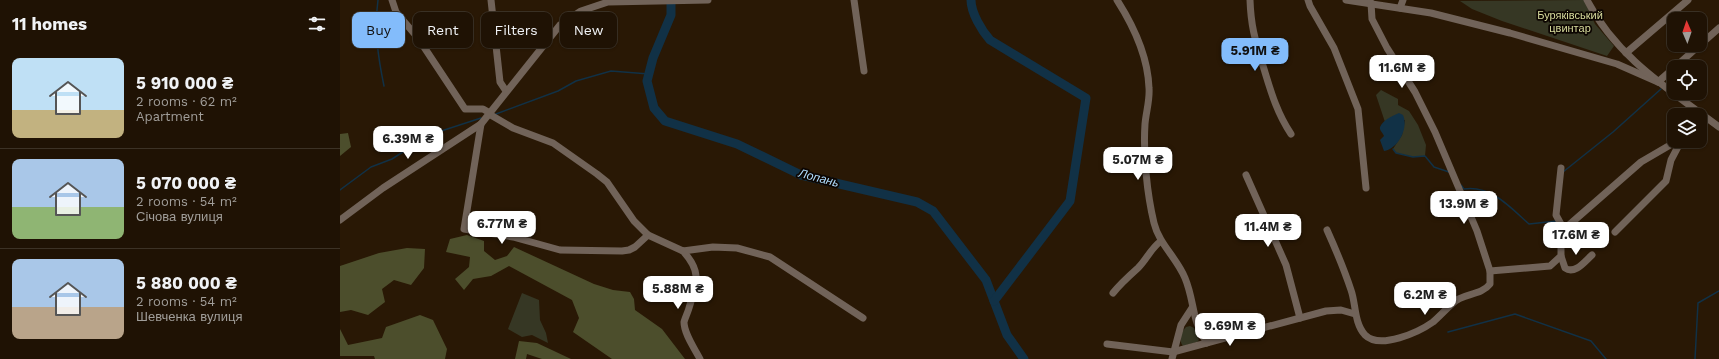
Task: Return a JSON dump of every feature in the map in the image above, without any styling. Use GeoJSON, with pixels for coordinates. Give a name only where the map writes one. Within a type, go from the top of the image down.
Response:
{"type":"FeatureCollection","features":[{"type":"Feature","properties":{"kind":"street"},"geometry":{"type":"LineString","coordinates":[[392,0],[396,12],[418,38],[465,110],[483,109],[513,128],[553,143],[607,182],[634,221],[648,235],[683,251],[693,262],[696,272],[694,291],[684,321],[685,328],[700,359]]}},
{"type":"Feature","properties":{"kind":"street"},"geometry":{"type":"LineString","coordinates":[[492,0],[500,82],[506,91]]}},
{"type":"Feature","properties":{"kind":"street"},"geometry":{"type":"LineString","coordinates":[[340,220],[383,188],[481,124],[506,91],[560,26],[581,11],[608,2],[708,0]]}},
{"type":"Feature","properties":{"kind":"street"},"geometry":{"type":"LineString","coordinates":[[854,0],[864,71]]}},
{"type":"Feature","properties":{"kind":"street"},"geometry":{"type":"LineString","coordinates":[[1117,0],[1137,38],[1148,79],[1149,89],[1145,140],[1147,172],[1154,223],[1161,240],[1185,278],[1197,328],[1207,343]]}},
{"type":"Feature","properties":{"kind":"street"},"geometry":{"type":"LineString","coordinates":[[1250,0],[1251,26],[1256,46],[1272,98],[1279,115],[1290,134]]}},
{"type":"Feature","properties":{"kind":"street"},"geometry":{"type":"LineString","coordinates":[[1308,0],[1334,48],[1358,110],[1366,188]]}},
{"type":"Feature","properties":{"kind":"street"},"geometry":{"type":"LineString","coordinates":[[1346,0],[1431,13],[1517,35],[1617,64],[1658,82]]}},
{"type":"Feature","properties":{"kind":"street"},"geometry":{"type":"LineString","coordinates":[[1400,8],[1403,0]]}},
{"type":"Feature","properties":{"kind":"street"},"geometry":{"type":"LineString","coordinates":[[1587,0],[1594,14],[1626,53],[1690,108]]}},
{"type":"Feature","properties":{"kind":"street"},"geometry":{"type":"LineString","coordinates":[[1626,53],[1688,0]]}},
{"type":"Feature","properties":{"kind":"street"},"geometry":{"type":"LineString","coordinates":[[1327,230],[1351,291],[1355,314],[1360,329],[1366,336],[1375,341],[1387,341],[1421,329],[1432,322],[1455,301],[1486,290],[1490,284],[1490,271],[1477,231],[1435,132],[1415,92],[1387,48],[1372,19],[1371,3]]}},
{"type":"Feature","properties":{"kind":"street"},"geometry":{"type":"LineString","coordinates":[[1682,60],[1719,28]]}},
{"type":"Feature","properties":{"kind":"street"},"geometry":{"type":"LineString","coordinates":[[1658,82],[1667,74]]}},
{"type":"Feature","properties":{"kind":"street"},"geometry":{"type":"LineString","coordinates":[[1707,120],[1716,125],[1719,117]]}},
{"type":"Feature","properties":{"kind":"street"},"geometry":{"type":"LineString","coordinates":[[481,124],[464,230],[513,236],[560,250],[587,251],[629,250],[635,247],[648,235]]}},
{"type":"Feature","properties":{"kind":"street"},"geometry":{"type":"LineString","coordinates":[[1561,232],[1641,162],[1667,147]]}},
{"type":"Feature","properties":{"kind":"street"},"geometry":{"type":"LineString","coordinates":[[1615,232],[1666,181],[1672,160],[1678,148]]}},
{"type":"Feature","properties":{"kind":"street"},"geometry":{"type":"LineString","coordinates":[[1561,168],[1558,219],[1562,226],[1561,256],[1565,268],[1572,270],[1578,268],[1592,255]]}},
{"type":"Feature","properties":{"kind":"street"},"geometry":{"type":"LineString","coordinates":[[1246,175],[1286,265],[1300,318]]}},
{"type":"Feature","properties":{"kind":"street"},"geometry":{"type":"LineString","coordinates":[[1113,293],[1124,279],[1139,267],[1156,244],[1161,240]]}},
{"type":"Feature","properties":{"kind":"street"},"geometry":{"type":"LineString","coordinates":[[683,251],[713,247],[737,248],[770,257],[863,318]]}},
{"type":"Feature","properties":{"kind":"street"},"geometry":{"type":"LineString","coordinates":[[1490,271],[1547,267],[1561,256]]}},
{"type":"Feature","properties":{"kind":"street"},"geometry":{"type":"LineString","coordinates":[[1172,356],[1181,325],[1192,308]]}},
{"type":"Feature","properties":{"kind":"street"},"geometry":{"type":"LineString","coordinates":[[1107,344],[1172,356],[1207,343],[1326,311],[1342,310],[1355,314]]}},
{"type":"Feature","properties":{"kind":"green space","name":"Буряківський цвинтар"},"geometry":{"type":"Polygon","coordinates":[[[1584,0],[1595,24],[1614,46],[1607,56],[1502,21],[1472,9],[1460,1],[1584,0]]]}},
{"type":"Feature","properties":{"kind":"green space"},"geometry":{"type":"Polygon","coordinates":[[[1381,90],[1398,99],[1398,105],[1409,111],[1418,125],[1426,145],[1425,156],[1413,157],[1396,153],[1393,149],[1402,135],[1405,120],[1385,122],[1376,95],[1381,90]]]}},
{"type":"Feature","properties":{"kind":"green space"},"geometry":{"type":"Polygon","coordinates":[[[348,133],[351,147],[340,156],[340,134],[348,133]]]}},
{"type":"Feature","properties":{"kind":"green space"},"geometry":{"type":"Polygon","coordinates":[[[467,235],[484,241],[484,251],[495,260],[507,256],[514,247],[594,284],[613,290],[630,292],[634,299],[635,310],[662,329],[685,359],[612,359],[573,332],[579,318],[572,300],[509,266],[491,276],[473,279],[464,290],[455,279],[469,267],[470,257],[446,252],[450,239],[467,235]]]}},
{"type":"Feature","properties":{"kind":"green space"},"geometry":{"type":"Polygon","coordinates":[[[407,248],[425,249],[424,268],[411,285],[394,280],[382,289],[385,302],[368,315],[351,310],[340,312],[340,266],[379,253],[407,248]]]}},
{"type":"Feature","properties":{"kind":"green space"},"geometry":{"type":"Polygon","coordinates":[[[522,293],[539,300],[540,320],[546,333],[548,343],[532,335],[522,337],[508,329],[522,293]]]}},
{"type":"Feature","properties":{"kind":"green space"},"geometry":{"type":"Polygon","coordinates":[[[420,315],[433,320],[447,349],[445,359],[375,359],[374,356],[340,356],[340,329],[348,345],[382,338],[386,327],[420,315]]]}},
{"type":"Feature","properties":{"kind":"green space"},"geometry":{"type":"Polygon","coordinates":[[[1190,326],[1194,328],[1199,340],[1183,346],[1180,339],[1186,327],[1190,326]]]}},
{"type":"Feature","properties":{"kind":"green space"},"geometry":{"type":"Polygon","coordinates":[[[519,341],[537,343],[571,359],[542,359],[527,354],[526,359],[515,359],[519,341]]]}},
{"type":"Feature","properties":{"kind":"water"},"geometry":{"type":"Polygon","coordinates":[[[1399,113],[1403,115],[1405,126],[1403,132],[1398,142],[1394,146],[1384,151],[1380,140],[1384,136],[1380,127],[1385,120],[1399,113]]]}},
{"type":"Feature","properties":{"kind":"waterway"},"geometry":{"type":"LineString","coordinates":[[378,0],[376,22],[377,43],[384,86]]}},
{"type":"Feature","properties":{"kind":"waterway","name":"Лопань"},"geometry":{"type":"LineString","coordinates":[[671,0],[671,15],[653,58],[647,81],[654,108],[665,121],[737,144],[801,175],[917,202],[933,211],[986,280],[1007,335],[1024,359]]}},
{"type":"Feature","properties":{"kind":"waterway"},"geometry":{"type":"LineString","coordinates":[[971,0],[971,5],[978,22],[990,40],[1086,98],[1070,201],[994,301]]}},
{"type":"Feature","properties":{"kind":"waterway"},"geometry":{"type":"LineString","coordinates":[[496,114],[558,91],[576,81],[611,71],[649,74]]}},
{"type":"Feature","properties":{"kind":"waterway"},"geometry":{"type":"LineString","coordinates":[[1563,172],[1613,132],[1661,89]]}},
{"type":"Feature","properties":{"kind":"waterway"},"geometry":{"type":"LineString","coordinates":[[340,190],[371,167],[392,159],[429,135],[481,118]]}},
{"type":"Feature","properties":{"kind":"waterway"},"geometry":{"type":"LineString","coordinates":[[1393,149],[1396,153],[1413,157],[1425,156],[1434,167],[1449,172]]}},
{"type":"Feature","properties":{"kind":"waterway"},"geometry":{"type":"LineString","coordinates":[[1461,185],[1464,189],[1483,190],[1500,199],[1529,224],[1557,221]]}},
{"type":"Feature","properties":{"kind":"waterway"},"geometry":{"type":"LineString","coordinates":[[1695,359],[1698,303],[1719,291]]}},
{"type":"Feature","properties":{"kind":"waterway"},"geometry":{"type":"LineString","coordinates":[[1448,332],[1515,314],[1591,341],[1606,359]]}}]}
